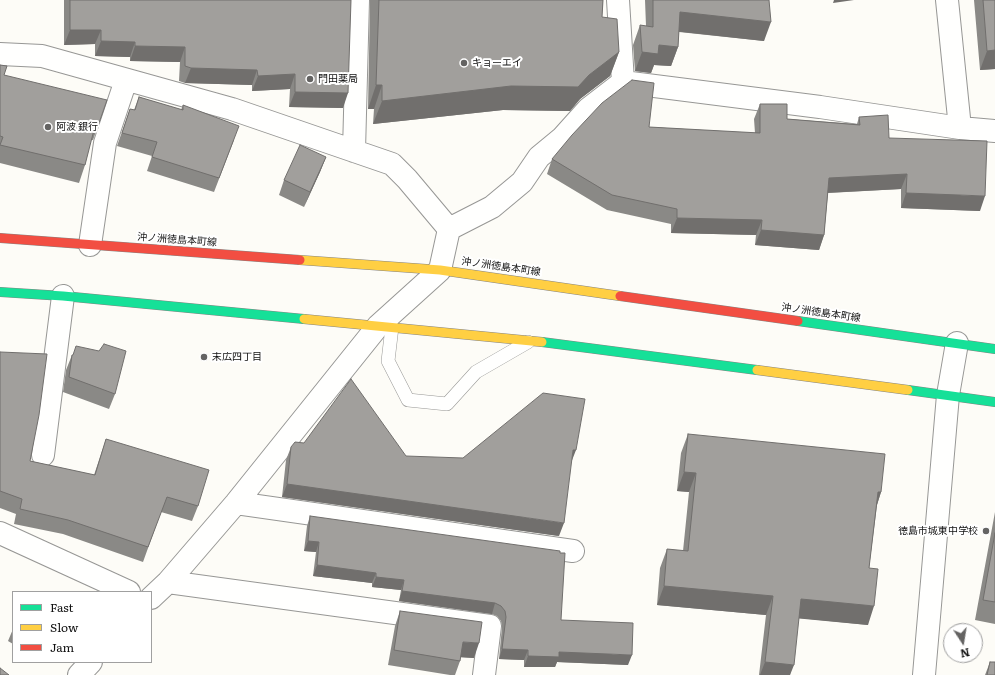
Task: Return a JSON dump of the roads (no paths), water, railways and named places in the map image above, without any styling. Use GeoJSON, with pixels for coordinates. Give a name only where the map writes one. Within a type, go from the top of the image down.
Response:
{"type":"FeatureCollection","features":[{"type":"Feature","properties":{"kind":"main road","name":"沖ノ洲徳島本町線"},"geometry":{"type":"LineString","coordinates":[[0,238],[440,270],[995,349]]}},
{"type":"Feature","properties":{"kind":"main road"},"geometry":{"type":"LineString","coordinates":[[0,292],[63,296],[532,340],[995,402]]}},
{"type":"Feature","properties":{"kind":"street"},"geometry":{"type":"LineString","coordinates":[[354,151],[358,0]]}},
{"type":"Feature","properties":{"kind":"street"},"geometry":{"type":"LineString","coordinates":[[618,0],[623,82]]}},
{"type":"Feature","properties":{"kind":"street"},"geometry":{"type":"LineString","coordinates":[[947,0],[960,128]]}},
{"type":"Feature","properties":{"kind":"street"},"geometry":{"type":"LineString","coordinates":[[0,54],[42,56],[232,109],[392,164],[407,178],[449,229]]}},
{"type":"Feature","properties":{"kind":"street"},"geometry":{"type":"LineString","coordinates":[[90,245],[104,142],[126,80]]}},
{"type":"Feature","properties":{"kind":"street"},"geometry":{"type":"LineString","coordinates":[[449,229],[492,207],[522,182],[539,157],[562,138],[588,109],[623,82],[820,107],[960,128],[995,131]]}},
{"type":"Feature","properties":{"kind":"street"},"geometry":{"type":"LineString","coordinates":[[152,597],[168,582],[385,327],[440,270],[449,229]]}},
{"type":"Feature","properties":{"kind":"street"},"geometry":{"type":"LineString","coordinates":[[43,455],[63,296]]}},
{"type":"Feature","properties":{"kind":"street"},"geometry":{"type":"LineString","coordinates":[[924,675],[948,395],[957,344]]}},
{"type":"Feature","properties":{"kind":"street"},"geometry":{"type":"LineString","coordinates":[[236,503],[573,552]]}},
{"type":"Feature","properties":{"kind":"street"},"geometry":{"type":"LineString","coordinates":[[0,534],[127,591]]}},
{"type":"Feature","properties":{"kind":"street"},"geometry":{"type":"LineString","coordinates":[[168,582],[490,626],[484,675]]}},
{"type":"Feature","properties":{"kind":"street"},"geometry":{"type":"LineString","coordinates":[[79,675],[90,663]]}},
{"type":"Feature","properties":{"kind":"lane"},"geometry":{"type":"LineString","coordinates":[[385,327],[388,361],[408,400],[447,404],[476,372],[532,340]]}},
{"type":"Feature","properties":{"kind":"place","name":"キョーエイ"},"geometry":{"type":"Point","coordinates":[464,63]}},
{"type":"Feature","properties":{"kind":"place","name":"門田薬局"},"geometry":{"type":"Point","coordinates":[310,79]}},
{"type":"Feature","properties":{"kind":"place","name":"阿波 銀行"},"geometry":{"type":"Point","coordinates":[48,127]}},
{"type":"Feature","properties":{"kind":"place","name":"末広四丁目"},"geometry":{"type":"Point","coordinates":[204,357]}},
{"type":"Feature","properties":{"kind":"place","name":"徳島市城東中学校"},"geometry":{"type":"Point","coordinates":[986,531]}}]}
